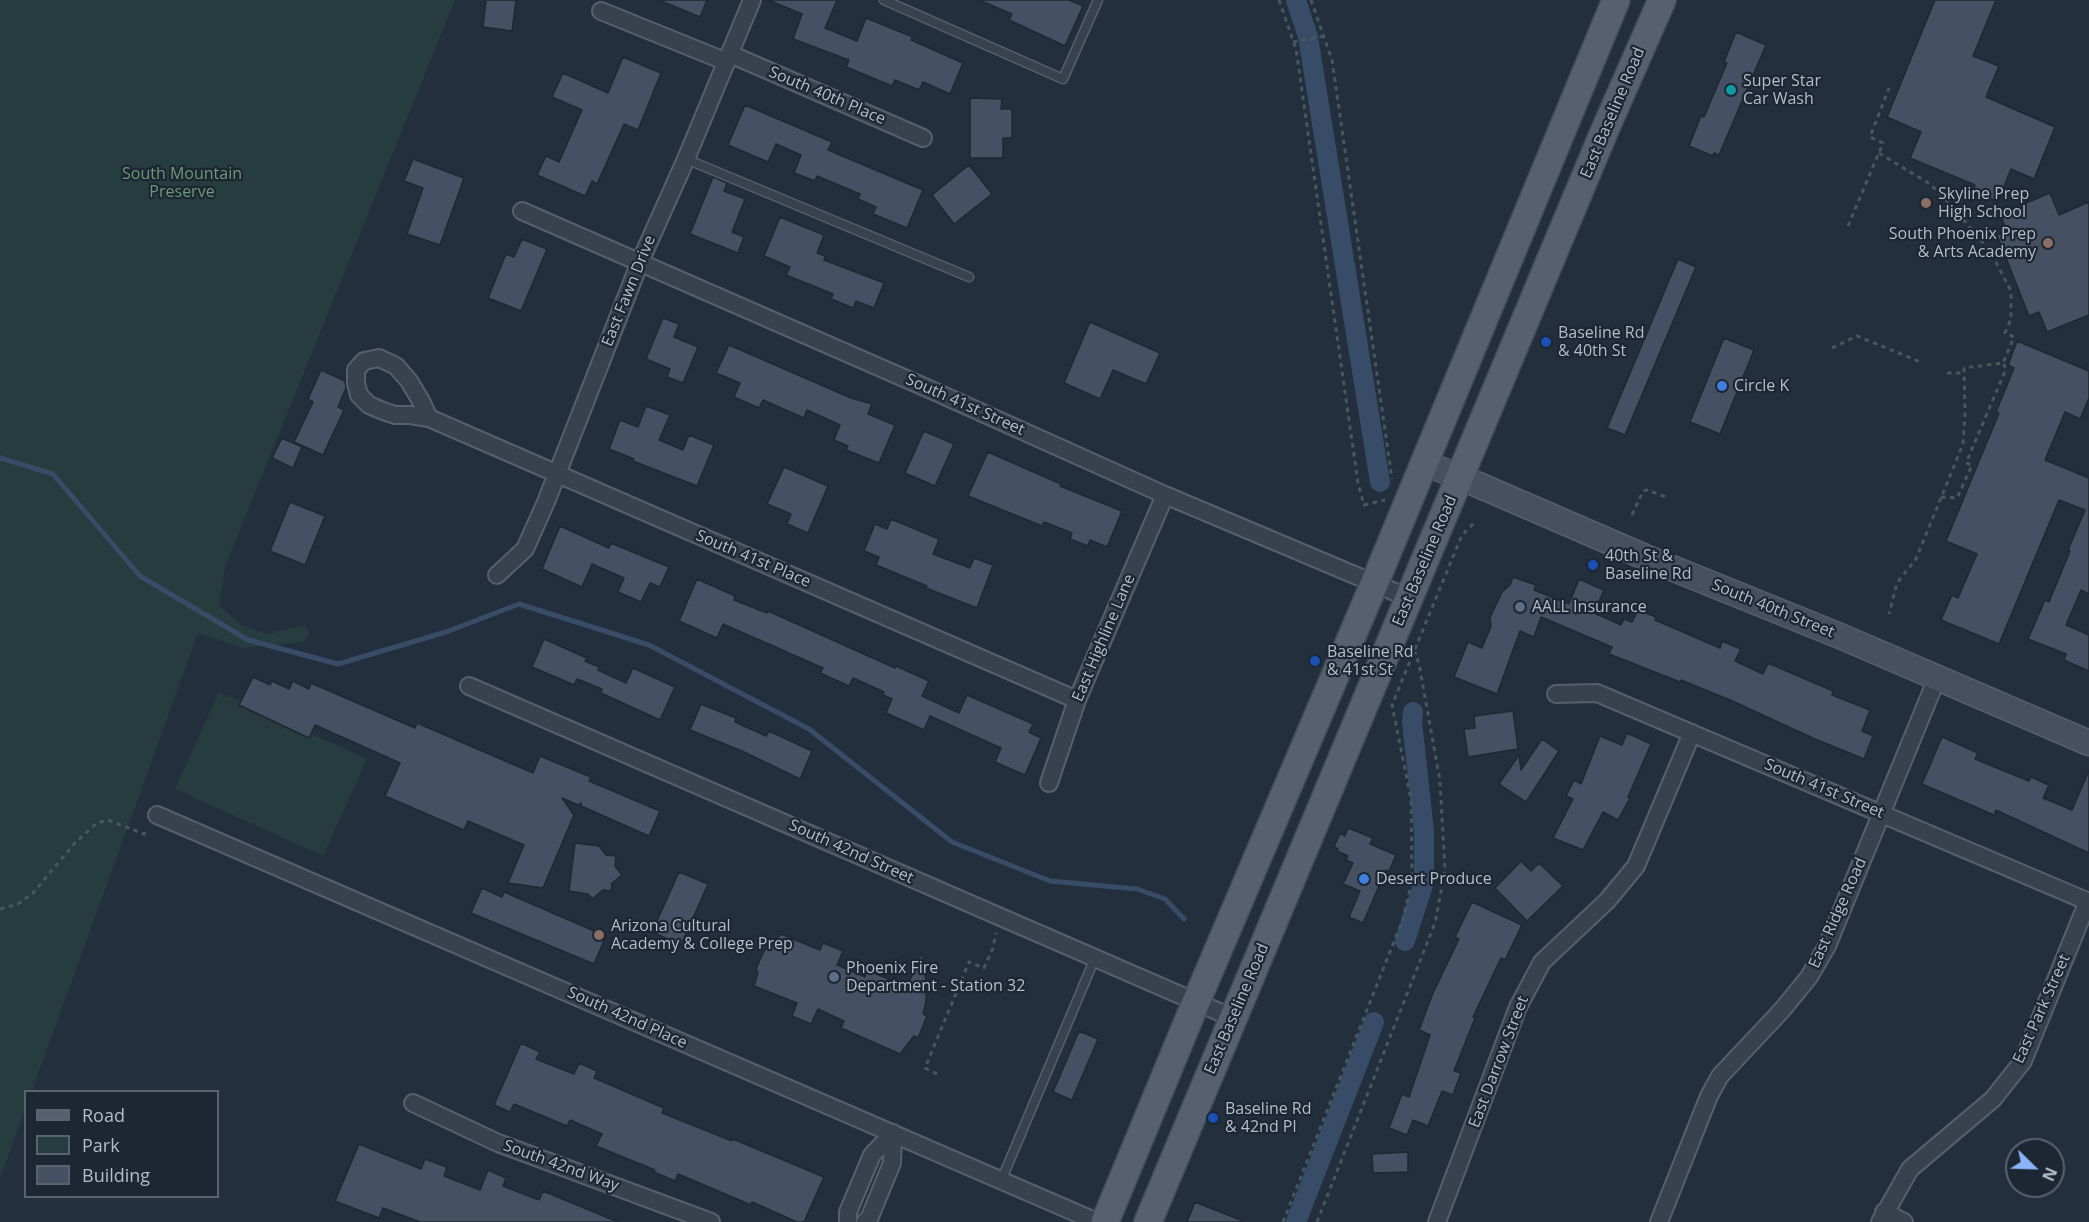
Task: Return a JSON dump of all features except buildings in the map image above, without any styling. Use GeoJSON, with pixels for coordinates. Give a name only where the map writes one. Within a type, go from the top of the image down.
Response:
{"type":"FeatureCollection","features":[{"type":"Feature","properties":{"kind":"main road"},"geometry":{"type":"LineString","coordinates":[[1105,1222],[1375,582],[1616,0]]}},
{"type":"Feature","properties":{"kind":"main road","name":"East Baseline Road"},"geometry":{"type":"LineString","coordinates":[[1148,1222],[1604,132],[1662,0]]}},
{"type":"Feature","properties":{"kind":"main road"},"geometry":{"type":"LineString","coordinates":[[1569,114],[1604,132]]}},
{"type":"Feature","properties":{"kind":"main road","name":"South 40th Street"},"geometry":{"type":"LineString","coordinates":[[1424,463],[1652,560],[1840,636],[2089,743]]}},
{"type":"Feature","properties":{"kind":"street","name":"East Fawn Drive"},"geometry":{"type":"LineString","coordinates":[[497,575],[525,549],[640,262],[686,159],[752,0]]}},
{"type":"Feature","properties":{"kind":"street","name":"South 40th Place"},"geometry":{"type":"LineString","coordinates":[[601,11],[729,58],[923,138]]}},
{"type":"Feature","properties":{"kind":"street","name":"South 41st Street"},"geometry":{"type":"LineString","coordinates":[[522,211],[1165,495],[1409,597]]}},
{"type":"Feature","properties":{"kind":"street","name":"South 41st Place"},"geometry":{"type":"LineString","coordinates":[[429,418],[409,381],[396,366],[379,358],[364,361],[356,370],[359,395],[369,405],[395,415],[429,418],[1077,700]]}},
{"type":"Feature","properties":{"kind":"street","name":"East Highline Lane"},"geometry":{"type":"LineString","coordinates":[[1049,783],[1077,700],[1165,495]]}},
{"type":"Feature","properties":{"kind":"street","name":"East Ridge Road"},"geometry":{"type":"LineString","coordinates":[[1659,1222],[1709,1096],[1720,1076],[1782,1010],[1809,977],[1827,946],[1937,678]]}},
{"type":"Feature","properties":{"kind":"street","name":"South 42nd Street"},"geometry":{"type":"LineString","coordinates":[[469,686],[1233,1018]]}},
{"type":"Feature","properties":{"kind":"street","name":"South 41st Street"},"geometry":{"type":"LineString","coordinates":[[1556,694],[1597,693],[2089,902]]}},
{"type":"Feature","properties":{"kind":"street","name":"East Darrow Street"},"geometry":{"type":"LineString","coordinates":[[1437,1222],[1518,1007],[1542,962],[1607,901],[1636,866],[1692,733]]}},
{"type":"Feature","properties":{"kind":"street","name":"South 42nd Place"},"geometry":{"type":"LineString","coordinates":[[157,815],[1097,1222]]}},
{"type":"Feature","properties":{"kind":"street","name":"East Park Street"},"geometry":{"type":"LineString","coordinates":[[1904,1222],[1882,1217],[1910,1169],[1993,1099],[2023,1061],[2089,902]]}},
{"type":"Feature","properties":{"kind":"street","name":"South 42nd Way"},"geometry":{"type":"LineString","coordinates":[[413,1103],[498,1143],[711,1222]]}},
{"type":"Feature","properties":{"kind":"street"},"geometry":{"type":"LineString","coordinates":[[848,1222],[848,1212],[872,1155],[893,1133]]}},
{"type":"Feature","properties":{"kind":"street"},"geometry":{"type":"LineString","coordinates":[[853,1199],[869,1215],[892,1163],[893,1133]]}},
{"type":"Feature","properties":{"kind":"lane"},"geometry":{"type":"LineString","coordinates":[[884,0],[1063,79],[1098,0]]}},
{"type":"Feature","properties":{"kind":"lane"},"geometry":{"type":"LineString","coordinates":[[686,159],[969,277]]}},
{"type":"Feature","properties":{"kind":"lane"},"geometry":{"type":"LineString","coordinates":[[1001,1181],[1095,958]]}},
{"type":"Feature","properties":{"kind":"path"},"geometry":{"type":"LineString","coordinates":[[1280,0],[1293,42],[1358,483],[1364,505],[1388,499]]}},
{"type":"Feature","properties":{"kind":"path"},"geometry":{"type":"LineString","coordinates":[[1311,0],[1332,60],[1393,487]]}},
{"type":"Feature","properties":{"kind":"path"},"geometry":{"type":"LineString","coordinates":[[1293,42],[1323,36]]}},
{"type":"Feature","properties":{"kind":"path"},"geometry":{"type":"LineString","coordinates":[[1848,226],[1883,142],[1870,137],[1889,88]]}},
{"type":"Feature","properties":{"kind":"path"},"geometry":{"type":"LineString","coordinates":[[1878,153],[1930,184],[1990,251],[2011,291],[2011,319],[2005,333],[2014,338],[2003,363]]}},
{"type":"Feature","properties":{"kind":"path"},"geometry":{"type":"LineString","coordinates":[[1832,348],[1857,336],[1923,363]]}},
{"type":"Feature","properties":{"kind":"path"},"geometry":{"type":"LineString","coordinates":[[1888,614],[1897,583],[1916,558],[1963,444],[1964,369],[2003,363]]}},
{"type":"Feature","properties":{"kind":"path"},"geometry":{"type":"LineString","coordinates":[[1941,496],[1957,498],[1972,465],[1966,463],[2006,369],[2003,363]]}},
{"type":"Feature","properties":{"kind":"path"},"geometry":{"type":"LineString","coordinates":[[1947,373],[1964,373]]}},
{"type":"Feature","properties":{"kind":"path"},"geometry":{"type":"LineString","coordinates":[[1632,515],[1643,490],[1666,497]]}},
{"type":"Feature","properties":{"kind":"path"},"geometry":{"type":"LineString","coordinates":[[1283,1222],[1403,919],[1412,881],[1411,799],[1392,705],[1462,534],[1475,522]]}},
{"type":"Feature","properties":{"kind":"path"},"geometry":{"type":"LineString","coordinates":[[1317,1222],[1435,923],[1445,871],[1440,781],[1419,664],[1414,651]]}},
{"type":"Feature","properties":{"kind":"path"},"geometry":{"type":"LineString","coordinates":[[0,909],[18,904],[33,893],[75,843],[97,823],[108,820],[144,834],[157,815]]}},
{"type":"Feature","properties":{"kind":"path"},"geometry":{"type":"LineString","coordinates":[[937,1074],[925,1068],[969,962],[984,968],[993,948],[996,933]]}},
{"type":"Feature","properties":{"kind":"green space","name":"South Mountain Preserve"},"geometry":{"type":"Polygon","coordinates":[[[0,0],[455,0],[225,567],[219,606],[241,625],[267,634],[304,625],[310,632],[304,642],[243,648],[198,633],[32,1090],[24,1090],[24,1112],[0,1179],[0,0]]]}},
{"type":"Feature","properties":{"kind":"green space"},"geometry":{"type":"Polygon","coordinates":[[[219,692],[367,759],[323,856],[175,789],[219,692]]]}},
{"type":"Feature","properties":{"kind":"waterway"},"geometry":{"type":"LineString","coordinates":[[1296,0],[1308,37],[1380,482]]}},
{"type":"Feature","properties":{"kind":"waterway"},"geometry":{"type":"LineString","coordinates":[[0,458],[53,474],[140,576],[248,640],[338,664],[446,632],[519,604],[649,645],[809,729],[952,842],[1050,881],[1137,889],[1165,899],[1184,919]]}},
{"type":"Feature","properties":{"kind":"waterway"},"geometry":{"type":"LineString","coordinates":[[1405,941],[1424,882],[1424,831],[1412,722],[1413,712]]}},
{"type":"Feature","properties":{"kind":"waterway"},"geometry":{"type":"LineString","coordinates":[[1296,1222],[1374,1022]]}},
{"type":"Feature","properties":{"kind":"place","name":"Super Star Car Wash"},"geometry":{"type":"Point","coordinates":[1731,90]}},
{"type":"Feature","properties":{"kind":"place","name":"Skyline Prep High School"},"geometry":{"type":"Point","coordinates":[1926,203]}},
{"type":"Feature","properties":{"kind":"place","name":"South Phoenix Prep & Arts Academy"},"geometry":{"type":"Point","coordinates":[2048,243]}},
{"type":"Feature","properties":{"kind":"place","name":"Baseline Rd & 40th St"},"geometry":{"type":"Point","coordinates":[1546,342]}},
{"type":"Feature","properties":{"kind":"place","name":"Circle K"},"geometry":{"type":"Point","coordinates":[1722,386]}},
{"type":"Feature","properties":{"kind":"place","name":"40th St & Baseline Rd"},"geometry":{"type":"Point","coordinates":[1593,565]}},
{"type":"Feature","properties":{"kind":"place","name":"AALL Insurance"},"geometry":{"type":"Point","coordinates":[1520,607]}},
{"type":"Feature","properties":{"kind":"place","name":"Baseline Rd & 41st St"},"geometry":{"type":"Point","coordinates":[1315,661]}},
{"type":"Feature","properties":{"kind":"place","name":"Desert Produce"},"geometry":{"type":"Point","coordinates":[1364,879]}},
{"type":"Feature","properties":{"kind":"place","name":"Arizona Cultural Academy & College Prep"},"geometry":{"type":"Point","coordinates":[599,935]}},
{"type":"Feature","properties":{"kind":"place","name":"Phoenix Fire Department - Station 32"},"geometry":{"type":"Point","coordinates":[834,977]}},
{"type":"Feature","properties":{"kind":"place","name":"Baseline Rd & 42nd Pl"},"geometry":{"type":"Point","coordinates":[1213,1118]}}]}
